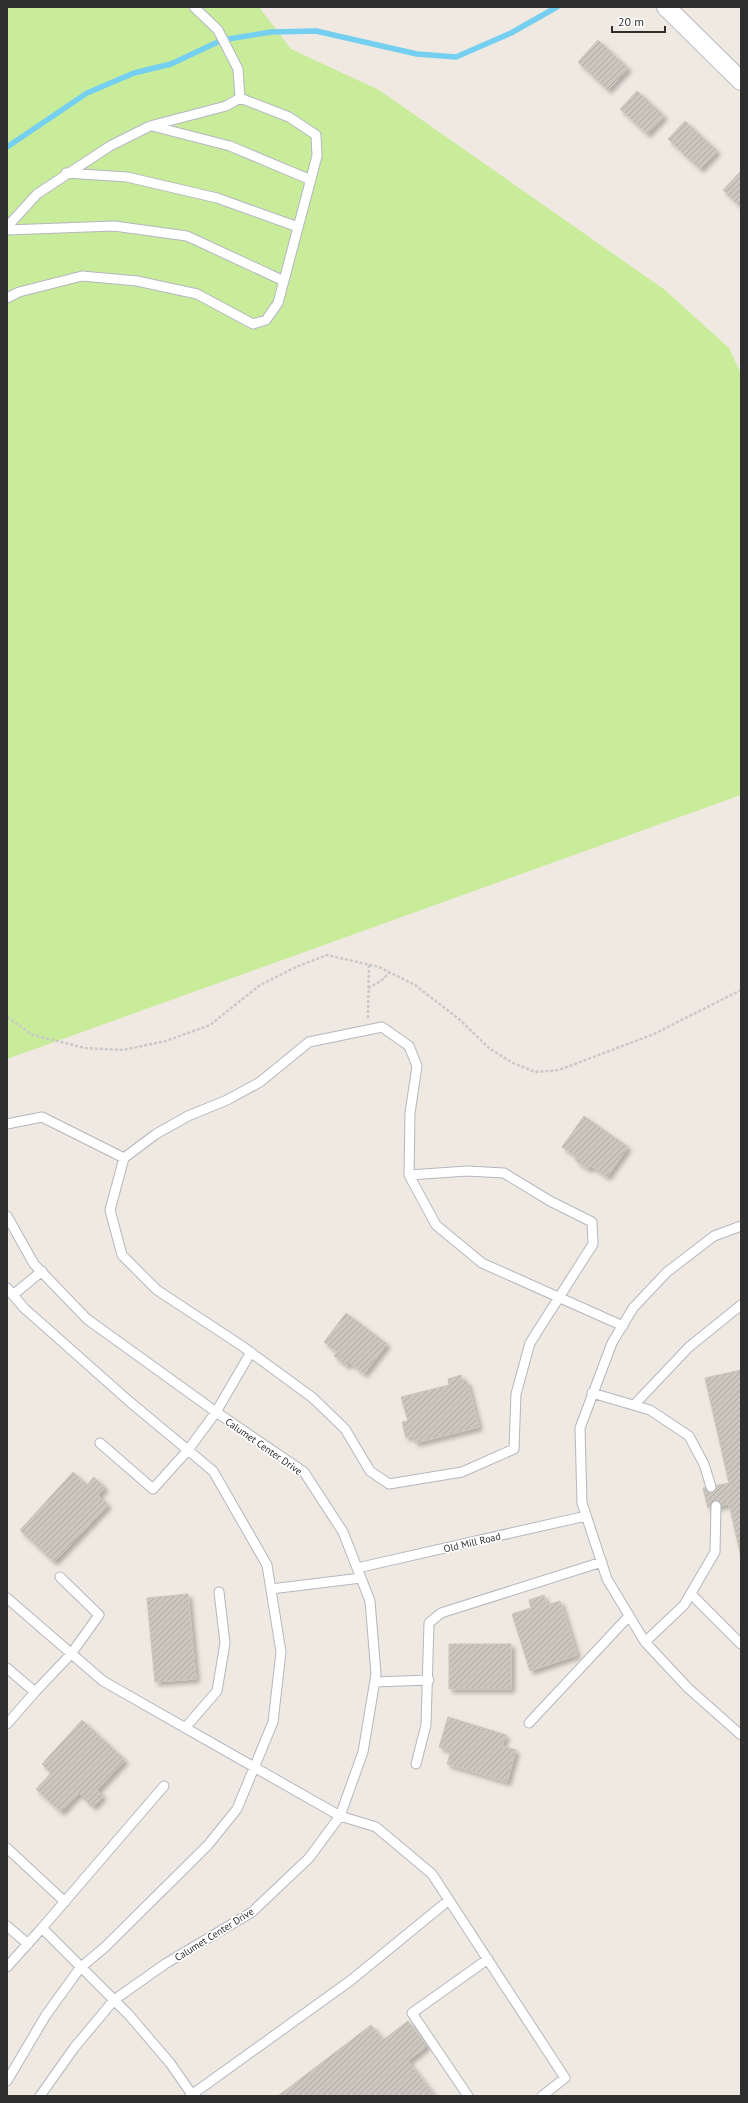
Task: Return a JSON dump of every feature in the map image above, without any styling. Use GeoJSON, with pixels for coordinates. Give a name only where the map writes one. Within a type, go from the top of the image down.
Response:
{"type":"FeatureCollection","features":[{"type":"Feature","properties":{"kind":"street"},"geometry":{"type":"LineString","coordinates":[[666,7],[741,81]]}},
{"type":"Feature","properties":{"kind":"lane"},"geometry":{"type":"LineString","coordinates":[[194,7],[199,10],[218,30],[238,68],[240,98]]}},
{"type":"Feature","properties":{"kind":"lane"},"geometry":{"type":"LineString","coordinates":[[7,227],[37,194],[110,146],[150,126],[226,106],[240,98]]}},
{"type":"Feature","properties":{"kind":"lane"},"geometry":{"type":"LineString","coordinates":[[7,298],[19,292],[82,276],[136,281],[197,294],[253,324],[266,320],[278,303],[284,281],[317,156],[316,135],[289,117],[240,98]]}},
{"type":"Feature","properties":{"kind":"lane"},"geometry":{"type":"LineString","coordinates":[[150,126],[230,146],[311,180]]}},
{"type":"Feature","properties":{"kind":"lane"},"geometry":{"type":"LineString","coordinates":[[66,174],[127,177],[217,198],[298,227]]}},
{"type":"Feature","properties":{"kind":"lane"},"geometry":{"type":"LineString","coordinates":[[7,230],[114,226],[187,236],[284,281]]}},
{"type":"Feature","properties":{"kind":"lane"},"geometry":{"type":"LineString","coordinates":[[409,1175],[467,1171],[504,1172],[550,1201],[592,1222],[593,1244],[560,1298],[530,1344],[516,1394],[514,1449],[462,1472],[389,1484],[370,1471],[345,1429],[313,1398],[251,1352],[157,1290],[122,1255],[110,1210],[124,1158],[156,1134],[188,1116],[227,1100],[260,1082],[309,1042],[382,1027],[409,1046],[417,1066],[410,1113],[409,1175],[436,1225],[482,1263],[560,1298],[623,1326]]}},
{"type":"Feature","properties":{"kind":"lane"},"geometry":{"type":"LineString","coordinates":[[7,1124],[42,1116],[124,1158]]}},
{"type":"Feature","properties":{"kind":"lane","name":"Calumet Center Drive"},"geometry":{"type":"LineString","coordinates":[[7,1216],[34,1264],[87,1319],[216,1412],[304,1472],[343,1532],[370,1601],[376,1674],[363,1752],[340,1816],[309,1858],[252,1912],[165,1964],[114,2000],[74,2048],[40,2096]]}},
{"type":"Feature","properties":{"kind":"lane"},"geometry":{"type":"LineString","coordinates":[[741,1226],[714,1236],[667,1272],[633,1308],[612,1343],[580,1428],[582,1503],[607,1579],[645,1642],[688,1688],[741,1735]]}},
{"type":"Feature","properties":{"kind":"lane"},"geometry":{"type":"LineString","coordinates":[[13,1295],[42,1271]]}},
{"type":"Feature","properties":{"kind":"lane"},"geometry":{"type":"LineString","coordinates":[[7,1288],[24,1308],[106,1381],[213,1471],[268,1565],[281,1652],[273,1722],[237,1809],[208,1846],[105,1947],[80,1968],[46,2015],[7,2080]]}},
{"type":"Feature","properties":{"kind":"lane"},"geometry":{"type":"LineString","coordinates":[[634,1405],[689,1347],[741,1305]]}},
{"type":"Feature","properties":{"kind":"lane"},"geometry":{"type":"LineString","coordinates":[[100,1443],[153,1489],[188,1450],[216,1412],[251,1352]]}},
{"type":"Feature","properties":{"kind":"lane"},"geometry":{"type":"LineString","coordinates":[[592,1394],[650,1410],[690,1436],[704,1464],[711,1487]]}},
{"type":"Feature","properties":{"kind":"lane"},"geometry":{"type":"LineString","coordinates":[[645,1642],[684,1605],[714,1552],[716,1506]]}},
{"type":"Feature","properties":{"kind":"lane","name":"Old Mill Road"},"geometry":{"type":"LineString","coordinates":[[357,1568],[586,1516]]}},
{"type":"Feature","properties":{"kind":"lane"},"geometry":{"type":"LineString","coordinates":[[416,1764],[426,1725],[429,1680],[429,1623],[441,1613],[602,1562]]}},
{"type":"Feature","properties":{"kind":"lane"},"geometry":{"type":"LineString","coordinates":[[7,1724],[34,1692],[71,1654],[99,1614],[60,1576]]}},
{"type":"Feature","properties":{"kind":"lane"},"geometry":{"type":"LineString","coordinates":[[271,1589],[361,1578]]}},
{"type":"Feature","properties":{"kind":"lane"},"geometry":{"type":"LineString","coordinates":[[185,1728],[217,1690],[225,1643],[218,1592]]}},
{"type":"Feature","properties":{"kind":"lane"},"geometry":{"type":"LineString","coordinates":[[690,1594],[741,1644]]}},
{"type":"Feature","properties":{"kind":"lane"},"geometry":{"type":"LineString","coordinates":[[7,1598],[103,1681],[340,1816],[376,1827],[432,1874],[565,2078],[542,2096]]}},
{"type":"Feature","properties":{"kind":"lane"},"geometry":{"type":"LineString","coordinates":[[529,1723],[629,1616]]}},
{"type":"Feature","properties":{"kind":"lane"},"geometry":{"type":"LineString","coordinates":[[7,1668],[34,1692]]}},
{"type":"Feature","properties":{"kind":"lane"},"geometry":{"type":"LineString","coordinates":[[375,1682],[429,1680]]}},
{"type":"Feature","properties":{"kind":"lane"},"geometry":{"type":"LineString","coordinates":[[7,1967],[65,1902],[164,1786]]}},
{"type":"Feature","properties":{"kind":"lane"},"geometry":{"type":"LineString","coordinates":[[7,1848],[65,1902]]}},
{"type":"Feature","properties":{"kind":"lane"},"geometry":{"type":"LineString","coordinates":[[42,1928],[80,1968],[114,2000],[170,2063],[192,2095],[350,1981],[449,1900]]}},
{"type":"Feature","properties":{"kind":"lane"},"geometry":{"type":"LineString","coordinates":[[7,1926],[28,1944]]}},
{"type":"Feature","properties":{"kind":"lane"},"geometry":{"type":"LineString","coordinates":[[468,2096],[412,2013],[488,1959]]}},
{"type":"Feature","properties":{"kind":"path"},"geometry":{"type":"LineString","coordinates":[[368,1029],[369,964]]}},
{"type":"Feature","properties":{"kind":"path"},"geometry":{"type":"LineString","coordinates":[[368,988],[381,981],[390,972]]}},
{"type":"Feature","properties":{"kind":"green space"},"geometry":{"type":"Polygon","coordinates":[[[7,7],[259,7],[291,49],[379,90],[665,290],[729,348],[741,374],[741,795],[7,1059],[7,7]]]}},
{"type":"Feature","properties":{"kind":"building"},"geometry":{"type":"Polygon","coordinates":[[[598,40],[628,68],[608,90],[578,62],[598,40]]]}},
{"type":"Feature","properties":{"kind":"building"},"geometry":{"type":"Polygon","coordinates":[[[637,91],[664,116],[647,134],[620,109],[637,91]]]}},
{"type":"Feature","properties":{"kind":"building"},"geometry":{"type":"Polygon","coordinates":[[[685,121],[717,151],[700,169],[668,139],[685,121]]]}},
{"type":"Feature","properties":{"kind":"building"},"geometry":{"type":"Polygon","coordinates":[[[740,172],[741,173],[741,207],[723,190],[740,172]]]}},
{"type":"Feature","properties":{"kind":"building"},"geometry":{"type":"Polygon","coordinates":[[[584,1116],[628,1147],[607,1177],[591,1166],[588,1169],[575,1160],[577,1157],[562,1147],[584,1116]]]}},
{"type":"Feature","properties":{"kind":"building"},"geometry":{"type":"Polygon","coordinates":[[[346,1313],[387,1344],[364,1374],[349,1362],[347,1366],[334,1356],[337,1352],[324,1342],[346,1313]]]}},
{"type":"Feature","properties":{"kind":"building"},"geometry":{"type":"Polygon","coordinates":[[[741,1370],[741,1557],[729,1504],[708,1508],[703,1488],[729,1483],[705,1378],[741,1370]]]}},
{"type":"Feature","properties":{"kind":"building"},"geometry":{"type":"Polygon","coordinates":[[[461,1375],[463,1382],[467,1381],[479,1427],[415,1443],[413,1436],[406,1438],[402,1422],[408,1421],[401,1397],[449,1385],[448,1379],[461,1375]]]}},
{"type":"Feature","properties":{"kind":"building"},"geometry":{"type":"Polygon","coordinates":[[[73,1472],[87,1485],[94,1477],[105,1488],[98,1495],[108,1505],[54,1562],[20,1530],[73,1472]]]}},
{"type":"Feature","properties":{"kind":"building"},"geometry":{"type":"Polygon","coordinates":[[[188,1594],[196,1679],[155,1682],[147,1598],[188,1594]]]}},
{"type":"Feature","properties":{"kind":"building"},"geometry":{"type":"Polygon","coordinates":[[[544,1595],[547,1605],[560,1601],[577,1655],[530,1671],[512,1614],[531,1608],[529,1600],[544,1595]]]}},
{"type":"Feature","properties":{"kind":"building"},"geometry":{"type":"Polygon","coordinates":[[[449,1644],[511,1644],[511,1689],[449,1689],[449,1644]]]}},
{"type":"Feature","properties":{"kind":"building"},"geometry":{"type":"Polygon","coordinates":[[[448,1717],[506,1735],[502,1746],[516,1750],[507,1782],[447,1764],[451,1751],[439,1747],[448,1717]]]}},
{"type":"Feature","properties":{"kind":"building"},"geometry":{"type":"Polygon","coordinates":[[[82,1720],[125,1760],[97,1790],[103,1796],[93,1807],[79,1793],[61,1812],[36,1789],[51,1773],[42,1764],[82,1720]]]}},
{"type":"Feature","properties":{"kind":"building"},"geometry":{"type":"Polygon","coordinates":[[[408,2021],[427,2046],[408,2061],[435,2096],[278,2096],[371,2025],[383,2040],[408,2021]]]}},
{"type":"Feature","properties":{"kind":"waterway"},"geometry":{"type":"LineString","coordinates":[[7,147],[87,93],[134,73],[171,64],[222,40],[271,32],[316,31],[417,54],[456,57],[511,33],[557,7]]}}]}
